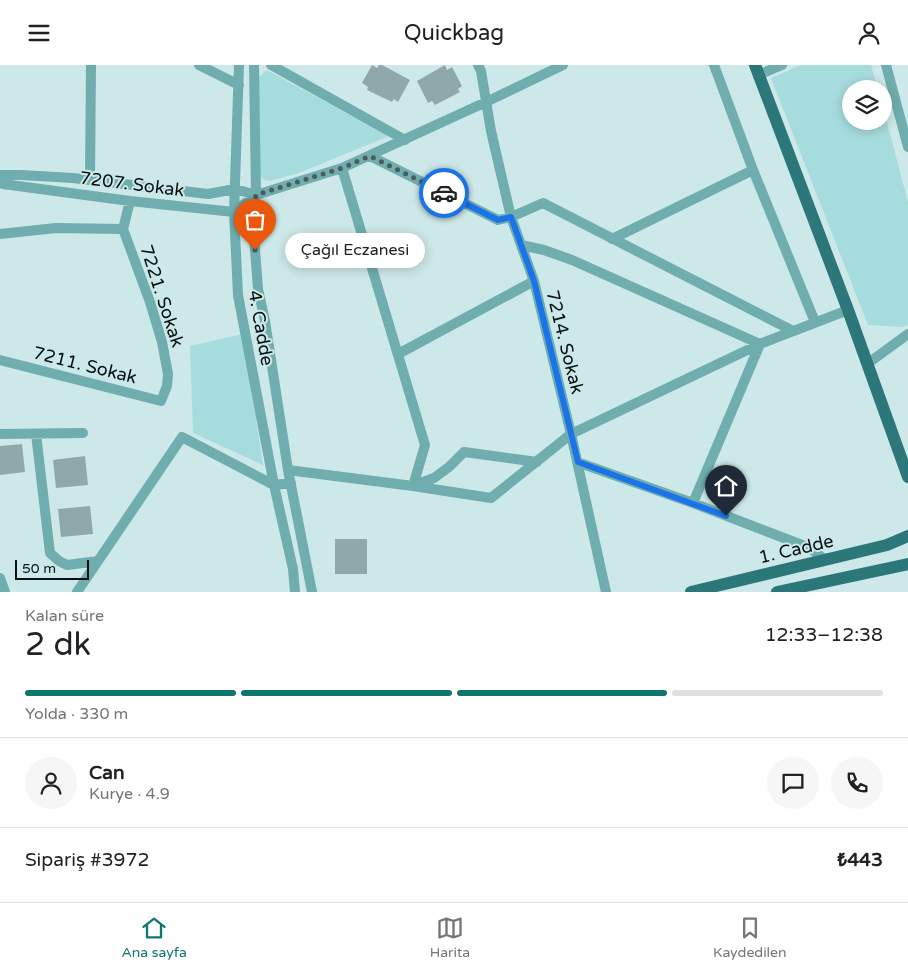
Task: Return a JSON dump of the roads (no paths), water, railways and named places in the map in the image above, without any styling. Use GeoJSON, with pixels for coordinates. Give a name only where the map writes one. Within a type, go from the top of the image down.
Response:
{"type":"FeatureCollection","features":[{"type":"Feature","properties":{"kind":"main road"},"geometry":{"type":"LineString","coordinates":[[757,70],[848,310],[908,476]]}},
{"type":"Feature","properties":{"kind":"main road","name":"1. Cadde"},"geometry":{"type":"LineString","coordinates":[[691,592],[887,545],[908,536]]}},
{"type":"Feature","properties":{"kind":"main road"},"geometry":{"type":"LineString","coordinates":[[777,592],[908,564]]}},
{"type":"Feature","properties":{"kind":"street"},"geometry":{"type":"LineString","coordinates":[[90,180],[91,65]]}},
{"type":"Feature","properties":{"kind":"street"},"geometry":{"type":"LineString","coordinates":[[199,65],[239,85]]}},
{"type":"Feature","properties":{"kind":"street","name":"4. Cadde"},"geometry":{"type":"LineString","coordinates":[[240,65],[234,212],[238,295],[274,485],[293,569],[295,592]]}},
{"type":"Feature","properties":{"kind":"street","name":"4. Cadde"},"geometry":{"type":"LineString","coordinates":[[254,65],[256,195],[252,211],[258,289],[265,321],[288,470],[312,592]]}},
{"type":"Feature","properties":{"kind":"street"},"geometry":{"type":"LineString","coordinates":[[271,65],[405,140]]}},
{"type":"Feature","properties":{"kind":"street","name":"7214. Sokak"},"geometry":{"type":"LineString","coordinates":[[478,65],[481,71],[491,131],[511,217],[534,281],[578,462],[606,592]]}},
{"type":"Feature","properties":{"kind":"street"},"geometry":{"type":"LineString","coordinates":[[234,212],[256,195],[342,168],[563,65]]}},
{"type":"Feature","properties":{"kind":"street"},"geometry":{"type":"LineString","coordinates":[[714,65],[753,169],[815,323]]}},
{"type":"Feature","properties":{"kind":"street"},"geometry":{"type":"LineString","coordinates":[[757,70],[782,65]]}},
{"type":"Feature","properties":{"kind":"street"},"geometry":{"type":"LineString","coordinates":[[886,65],[908,147]]}},
{"type":"Feature","properties":{"kind":"street"},"geometry":{"type":"LineString","coordinates":[[370,156],[498,220],[511,217],[543,203],[793,331]]}},
{"type":"Feature","properties":{"kind":"street"},"geometry":{"type":"LineString","coordinates":[[342,168],[425,445],[413,486]]}},
{"type":"Feature","properties":{"kind":"street"},"geometry":{"type":"LineString","coordinates":[[612,239],[753,169]]}},
{"type":"Feature","properties":{"kind":"street","name":"7207. Sokak"},"geometry":{"type":"LineString","coordinates":[[0,175],[73,177],[208,194],[236,189]]}},
{"type":"Feature","properties":{"kind":"street","name":"7207. Sokak"},"geometry":{"type":"LineString","coordinates":[[0,183],[130,201],[234,212]]}},
{"type":"Feature","properties":{"kind":"street"},"geometry":{"type":"LineString","coordinates":[[236,189],[256,195]]}},
{"type":"Feature","properties":{"kind":"street","name":"7221. Sokak"},"geometry":{"type":"LineString","coordinates":[[130,201],[123,229],[150,302],[164,350],[168,374],[167,386],[162,401]]}},
{"type":"Feature","properties":{"kind":"street"},"geometry":{"type":"LineString","coordinates":[[0,234],[56,228],[123,229]]}},
{"type":"Feature","properties":{"kind":"street"},"geometry":{"type":"LineString","coordinates":[[521,245],[544,250],[572,260],[760,344]]}},
{"type":"Feature","properties":{"kind":"street"},"geometry":{"type":"LineString","coordinates":[[398,354],[534,281]]}},
{"type":"Feature","properties":{"kind":"street"},"geometry":{"type":"LineString","coordinates":[[288,470],[491,498],[571,435],[760,344],[848,310]]}},
{"type":"Feature","properties":{"kind":"street"},"geometry":{"type":"LineString","coordinates":[[867,364],[908,334]]}},
{"type":"Feature","properties":{"kind":"street"},"geometry":{"type":"LineString","coordinates":[[693,503],[760,344]]}},
{"type":"Feature","properties":{"kind":"street","name":"7211. Sokak"},"geometry":{"type":"LineString","coordinates":[[0,360],[162,401]]}},
{"type":"Feature","properties":{"kind":"street"},"geometry":{"type":"LineString","coordinates":[[0,435],[83,433]]}},
{"type":"Feature","properties":{"kind":"street"},"geometry":{"type":"LineString","coordinates":[[36,434],[50,553],[67,565],[98,561]]}},
{"type":"Feature","properties":{"kind":"street"},"geometry":{"type":"LineString","coordinates":[[77,592],[182,437],[274,485],[291,483]]}},
{"type":"Feature","properties":{"kind":"street"},"geometry":{"type":"LineString","coordinates":[[413,486],[434,478],[450,467],[464,452],[537,462]]}},
{"type":"Feature","properties":{"kind":"street"},"geometry":{"type":"LineString","coordinates":[[578,462],[693,503],[810,548],[825,559]]}},
{"type":"Feature","properties":{"kind":"street"},"geometry":{"type":"LineString","coordinates":[[0,578],[5,592]]}},
{"type":"Feature","properties":{"kind":"place","name":"Çağıl Eczanesi"},"geometry":{"type":"Point","coordinates":[255,250]}}]}
